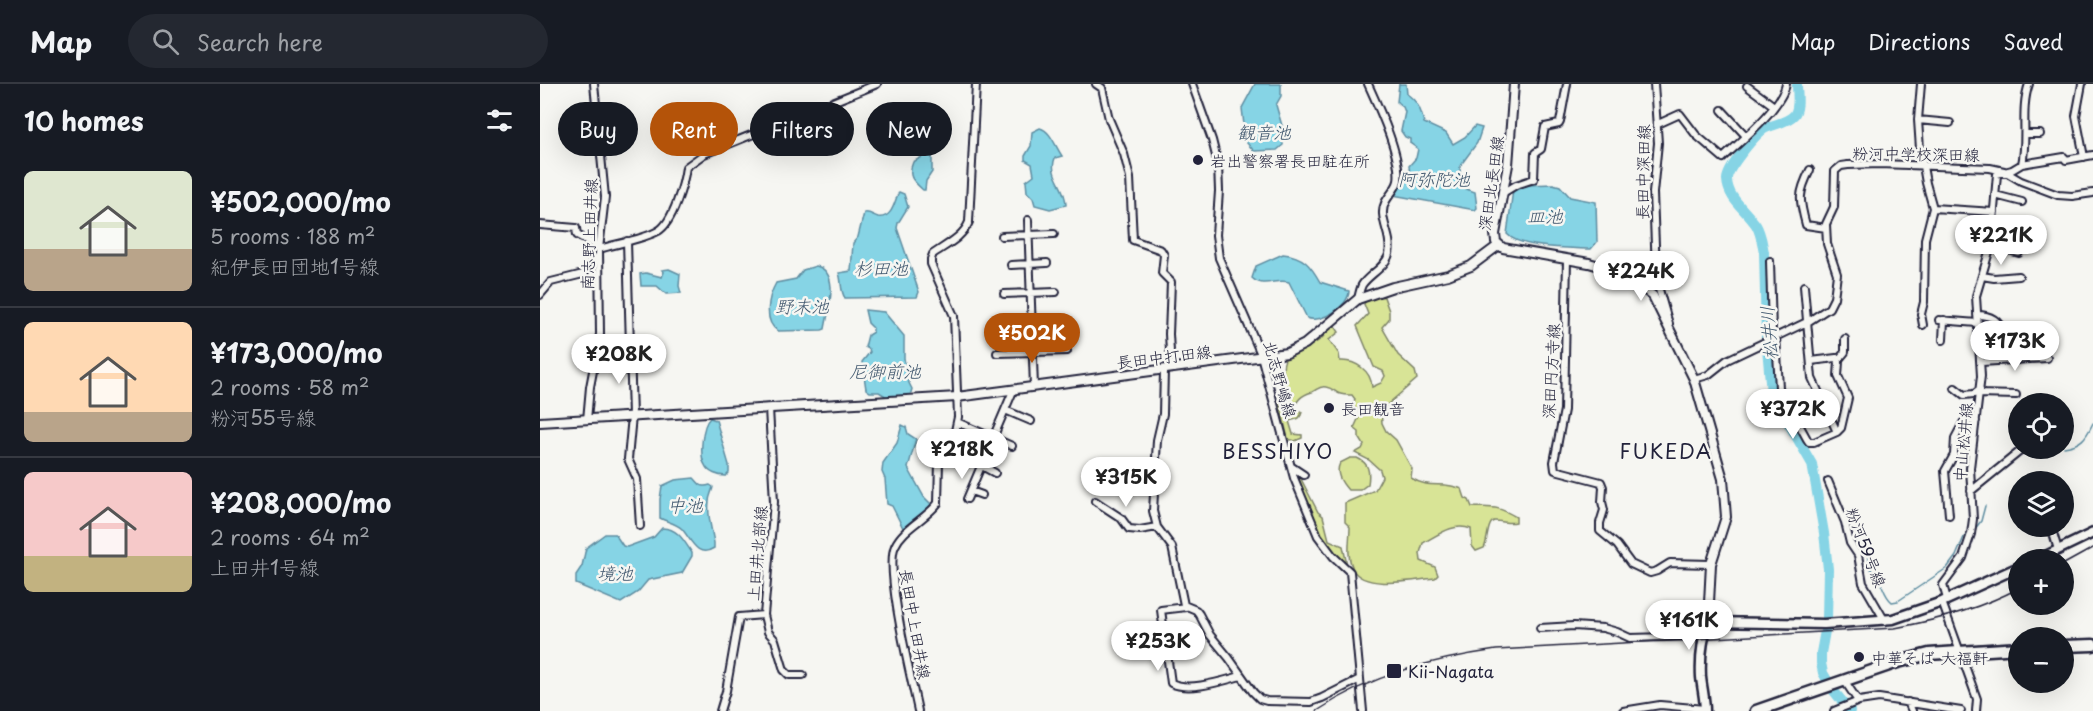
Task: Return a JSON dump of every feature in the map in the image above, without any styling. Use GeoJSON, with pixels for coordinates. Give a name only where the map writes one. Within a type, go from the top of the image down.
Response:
{"type":"FeatureCollection","features":[{"type":"Feature","properties":{"kind":"highway"},"geometry":{"type":"LineString","coordinates":[[2074,646],[2093,645]]}},
{"type":"Feature","properties":{"kind":"highway"},"geometry":{"type":"LineString","coordinates":[[1756,711],[1898,662],[1929,654],[2008,649]]}},
{"type":"Feature","properties":{"kind":"main road"},"geometry":{"type":"LineString","coordinates":[[2060,549],[2093,533]]}},
{"type":"Feature","properties":{"kind":"main road"},"geometry":{"type":"LineString","coordinates":[[1705,710],[1706,697],[1701,676],[1703,636],[1707,622],[1827,624],[1886,621],[1944,600],[2008,572]]}},
{"type":"Feature","properties":{"kind":"street","name":"南志野上田井線"},"geometry":{"type":"LineString","coordinates":[[587,420],[590,387],[600,334],[599,251],[605,197],[594,84]]}},
{"type":"Feature","properties":{"kind":"street"},"geometry":{"type":"LineString","coordinates":[[540,295],[550,282],[583,274],[599,251],[658,232],[667,224],[686,167],[704,154],[877,84]]}},
{"type":"Feature","properties":{"kind":"street","name":"長田中上田井線"},"geometry":{"type":"LineString","coordinates":[[918,711],[898,609],[891,556],[896,543],[938,503],[938,474],[944,451],[955,431],[957,422],[954,316],[931,259],[933,254],[961,234],[969,222],[976,84]]}},
{"type":"Feature","properties":{"kind":"street"},"geometry":{"type":"LineString","coordinates":[[1096,84],[1101,88],[1109,119],[1124,154],[1130,178],[1133,240],[1161,250],[1164,255],[1162,273],[1171,282],[1168,369],[1163,414],[1157,440],[1153,511],[1157,527],[1172,547],[1182,601],[1186,606],[1196,610],[1210,635],[1260,699],[1311,702],[1360,679]]}},
{"type":"Feature","properties":{"kind":"street","name":"北志野嶋線"},"geometry":{"type":"LineString","coordinates":[[1192,84],[1218,164],[1216,235],[1219,258],[1262,358],[1291,467],[1318,536],[1333,556],[1350,572],[1363,711]]}},
{"type":"Feature","properties":{"kind":"street"},"geometry":{"type":"LineString","coordinates":[[1358,299],[1361,286],[1388,257],[1389,235],[1383,208],[1398,181],[1398,169],[1387,126],[1368,84]]}},
{"type":"Feature","properties":{"kind":"street","name":"深田北長田線"},"geometry":{"type":"LineString","coordinates":[[1514,84],[1511,141],[1495,234],[1499,245],[1509,249],[1589,263],[1616,271],[1634,281],[1653,296],[1694,379],[1723,479],[1725,506],[1724,526],[1711,564],[1707,622]]}},
{"type":"Feature","properties":{"kind":"street"},"geometry":{"type":"LineString","coordinates":[[1503,193],[1516,185],[1534,179],[1535,153],[1541,149],[1545,127],[1560,122],[1567,84]]}},
{"type":"Feature","properties":{"kind":"street","name":"長田中深田線"},"geometry":{"type":"LineString","coordinates":[[1654,84],[1658,124],[1653,193],[1656,271],[1670,330]]}},
{"type":"Feature","properties":{"kind":"street"},"geometry":{"type":"LineString","coordinates":[[1658,124],[1680,114],[1696,135],[1723,158],[1766,117],[1785,90],[1786,84]]}},
{"type":"Feature","properties":{"kind":"street"},"geometry":{"type":"LineString","coordinates":[[1921,84],[1918,120],[1926,183],[1933,208],[1925,239],[1923,325]]}},
{"type":"Feature","properties":{"kind":"street"},"geometry":{"type":"LineString","coordinates":[[2022,164],[2029,84]]}},
{"type":"Feature","properties":{"kind":"street"},"geometry":{"type":"LineString","coordinates":[[2082,84],[2076,119],[2084,156]]}},
{"type":"Feature","properties":{"kind":"street"},"geometry":{"type":"LineString","coordinates":[[1747,86],[1774,106]]}},
{"type":"Feature","properties":{"kind":"street"},"geometry":{"type":"LineString","coordinates":[[1722,110],[1746,136]]}},
{"type":"Feature","properties":{"kind":"street"},"geometry":{"type":"LineString","coordinates":[[1918,120],[1950,123]]}},
{"type":"Feature","properties":{"kind":"street"},"geometry":{"type":"LineString","coordinates":[[2026,134],[2040,134]]}},
{"type":"Feature","properties":{"kind":"street"},"geometry":{"type":"LineString","coordinates":[[2004,171],[2022,164],[2093,155]]}},
{"type":"Feature","properties":{"kind":"street","name":"粉河中学校深田線"},"geometry":{"type":"LineString","coordinates":[[1694,379],[1708,375],[1727,360],[1809,321],[1829,308],[1837,285],[1837,274],[1827,244],[1826,228],[1834,207],[1834,178],[1838,168],[1848,165],[1923,165],[1998,169],[2020,181],[2058,195],[2093,193]]}},
{"type":"Feature","properties":{"kind":"street"},"geometry":{"type":"LineString","coordinates":[[1810,170],[1800,190],[1800,204],[1806,225],[1826,228]]}},
{"type":"Feature","properties":{"kind":"street","name":"中山松井線"},"geometry":{"type":"LineString","coordinates":[[1944,600],[1943,585],[1959,566],[1967,550],[1973,519],[1970,468],[1981,362],[1976,296],[1992,245],[1997,174],[2004,171]]}},
{"type":"Feature","properties":{"kind":"street"},"geometry":{"type":"LineString","coordinates":[[1995,195],[2022,202]]}},
{"type":"Feature","properties":{"kind":"street"},"geometry":{"type":"LineString","coordinates":[[1933,208],[1994,212]]}},
{"type":"Feature","properties":{"kind":"street"},"geometry":{"type":"LineString","coordinates":[[1028,220],[1034,387]]}},
{"type":"Feature","properties":{"kind":"street"},"geometry":{"type":"LineString","coordinates":[[540,225],[576,228],[577,235],[599,251]]}},
{"type":"Feature","properties":{"kind":"street"},"geometry":{"type":"LineString","coordinates":[[1993,229],[2013,235]]}},
{"type":"Feature","properties":{"kind":"street"},"geometry":{"type":"LineString","coordinates":[[1002,236],[1054,234]]}},
{"type":"Feature","properties":{"kind":"street"},"geometry":{"type":"LineString","coordinates":[[627,241],[632,416],[628,459],[637,479],[640,526]]}},
{"type":"Feature","properties":{"kind":"street","name":"長田中打田線"},"geometry":{"type":"LineString","coordinates":[[540,422],[957,397],[1262,358],[1287,353],[1305,344],[1358,299],[1393,287],[1448,275],[1471,266],[1499,245]]}},
{"type":"Feature","properties":{"kind":"street"},"geometry":{"type":"LineString","coordinates":[[1992,245],[2019,252]]}},
{"type":"Feature","properties":{"kind":"street","name":"深田円方寺線"},"geometry":{"type":"LineString","coordinates":[[1567,259],[1564,410],[1554,462],[1555,470],[1601,482],[1604,486],[1602,502],[1604,510],[1600,531],[1617,545],[1631,564],[1650,573],[1670,562],[1711,564]]}},
{"type":"Feature","properties":{"kind":"street"},"geometry":{"type":"LineString","coordinates":[[1770,261],[1772,332],[1779,388],[1809,442],[1814,442],[1842,428],[1848,398],[1838,376],[1839,362],[1836,358]]}},
{"type":"Feature","properties":{"kind":"street"},"geometry":{"type":"LineString","coordinates":[[1011,265],[1047,263]]}},
{"type":"Feature","properties":{"kind":"street"},"geometry":{"type":"LineString","coordinates":[[1982,276],[1994,278],[2019,276]]}},
{"type":"Feature","properties":{"kind":"street"},"geometry":{"type":"LineString","coordinates":[[1804,286],[1809,321],[1812,378],[1837,432]]}},
{"type":"Feature","properties":{"kind":"street"},"geometry":{"type":"LineString","coordinates":[[1004,294],[1056,292]]}},
{"type":"Feature","properties":{"kind":"street"},"geometry":{"type":"LineString","coordinates":[[1977,315],[1992,317],[2001,324],[2003,332],[2020,335],[2019,360]]}},
{"type":"Feature","properties":{"kind":"street"},"geometry":{"type":"LineString","coordinates":[[1943,340],[1941,320],[1977,323]]}},
{"type":"Feature","properties":{"kind":"street"},"geometry":{"type":"LineString","coordinates":[[1008,323],[1063,322]]}},
{"type":"Feature","properties":{"kind":"street"},"geometry":{"type":"LineString","coordinates":[[1978,339],[1991,338]]}},
{"type":"Feature","properties":{"kind":"street"},"geometry":{"type":"LineString","coordinates":[[1811,361],[1840,358],[1845,352],[1845,339]]}},
{"type":"Feature","properties":{"kind":"street"},"geometry":{"type":"LineString","coordinates":[[997,353],[1067,351]]}},
{"type":"Feature","properties":{"kind":"street"},"geometry":{"type":"LineString","coordinates":[[1981,362],[2047,358]]}},
{"type":"Feature","properties":{"kind":"street"},"geometry":{"type":"LineString","coordinates":[[1955,388],[1964,395],[1979,392],[2008,394]]}},
{"type":"Feature","properties":{"kind":"street"},"geometry":{"type":"LineString","coordinates":[[967,499],[1013,391]]}},
{"type":"Feature","properties":{"kind":"street","name":"上田井北部線"},"geometry":{"type":"LineString","coordinates":[[720,711],[726,691],[739,617],[764,615],[774,502],[769,408]]}},
{"type":"Feature","properties":{"kind":"street"},"geometry":{"type":"LineString","coordinates":[[1005,410],[1031,421]]}},
{"type":"Feature","properties":{"kind":"street"},"geometry":{"type":"LineString","coordinates":[[1949,515],[1945,471],[1954,455],[1956,438],[1963,423],[1976,421]]}},
{"type":"Feature","properties":{"kind":"street"},"geometry":{"type":"LineString","coordinates":[[957,422],[1012,446]]}},
{"type":"Feature","properties":{"kind":"street"},"geometry":{"type":"LineString","coordinates":[[944,451],[981,465],[995,473]]}},
{"type":"Feature","properties":{"kind":"street"},"geometry":{"type":"LineString","coordinates":[[1971,490],[2010,459]]}},
{"type":"Feature","properties":{"kind":"street"},"geometry":{"type":"LineString","coordinates":[[1291,467],[1304,475]]}},
{"type":"Feature","properties":{"kind":"street","name":"粉河59号線"},"geometry":{"type":"LineString","coordinates":[[1828,481],[1858,555],[1863,583],[1886,621]]}},
{"type":"Feature","properties":{"kind":"street"},"geometry":{"type":"LineString","coordinates":[[971,490],[982,495]]}},
{"type":"Feature","properties":{"kind":"street"},"geometry":{"type":"LineString","coordinates":[[1095,501],[1121,518],[1129,529],[1157,527]]}},
{"type":"Feature","properties":{"kind":"street"},"geometry":{"type":"LineString","coordinates":[[1944,600],[1959,651],[1977,699],[1976,711]]}},
{"type":"Feature","properties":{"kind":"street"},"geometry":{"type":"LineString","coordinates":[[1186,606],[1161,610],[1171,683],[1199,685],[1241,676]]}},
{"type":"Feature","properties":{"kind":"street"},"geometry":{"type":"LineString","coordinates":[[764,615],[768,632],[775,640],[784,670],[789,675],[802,675]]}},
{"type":"Feature","properties":{"kind":"street"},"geometry":{"type":"LineString","coordinates":[[1540,628],[1574,626],[1603,628],[1630,638],[1703,636]]}},
{"type":"Feature","properties":{"kind":"street"},"geometry":{"type":"LineString","coordinates":[[1842,681],[1857,701]]}},
{"type":"Feature","properties":{"kind":"street"},"geometry":{"type":"LineString","coordinates":[[1840,710],[1857,701],[1879,698],[1961,711]]}},
{"type":"Feature","properties":{"kind":"street"},"geometry":{"type":"LineString","coordinates":[[1908,702],[1912,711]]}},
{"type":"Feature","properties":{"kind":"street"},"geometry":{"type":"LineString","coordinates":[[1623,711],[1660,705],[1705,710]]}},
{"type":"Feature","properties":{"kind":"green space"},"geometry":{"type":"Polygon","coordinates":[[[1375,295],[1384,297],[1389,311],[1389,319],[1382,327],[1398,355],[1415,371],[1417,379],[1381,410],[1382,423],[1386,431],[1396,440],[1412,469],[1411,478],[1424,484],[1455,486],[1462,489],[1472,507],[1499,509],[1516,517],[1516,522],[1492,522],[1484,548],[1476,551],[1472,546],[1471,529],[1464,527],[1446,530],[1423,543],[1420,553],[1421,561],[1435,567],[1438,575],[1435,578],[1378,582],[1359,576],[1353,569],[1349,553],[1350,527],[1345,522],[1345,503],[1375,490],[1382,477],[1380,470],[1369,460],[1355,453],[1364,445],[1359,432],[1354,428],[1360,415],[1359,411],[1352,406],[1355,399],[1352,395],[1320,387],[1302,396],[1297,401],[1294,412],[1298,410],[1302,412],[1301,415],[1289,421],[1293,434],[1302,435],[1302,438],[1295,441],[1288,439],[1279,400],[1285,392],[1283,365],[1285,359],[1317,342],[1330,328],[1335,326],[1339,332],[1329,340],[1339,354],[1340,361],[1351,362],[1361,367],[1369,376],[1372,387],[1381,383],[1385,376],[1383,371],[1374,367],[1357,326],[1368,314],[1364,304],[1367,298],[1375,295]]]}},
{"type":"Feature","properties":{"kind":"green space"},"geometry":{"type":"Polygon","coordinates":[[[1350,458],[1361,460],[1368,468],[1368,484],[1360,490],[1348,490],[1340,477],[1338,470],[1340,463],[1350,458]]]}},
{"type":"Feature","properties":{"kind":"green space"},"geometry":{"type":"Polygon","coordinates":[[[1300,477],[1318,512],[1323,516],[1329,540],[1343,546],[1347,565],[1329,547],[1317,526],[1298,481],[1300,477]]]}},
{"type":"Feature","properties":{"kind":"water","name":"観音池"},"geometry":{"type":"Polygon","coordinates":[[[1255,84],[1281,84],[1281,96],[1276,105],[1283,129],[1283,145],[1277,150],[1254,151],[1246,142],[1242,108],[1255,84]]]}},
{"type":"Feature","properties":{"kind":"water","name":"阿弥陀池"},"geometry":{"type":"Polygon","coordinates":[[[1399,84],[1406,84],[1407,94],[1414,100],[1424,123],[1446,133],[1453,144],[1465,137],[1475,126],[1482,128],[1477,143],[1460,166],[1460,176],[1466,189],[1475,192],[1477,208],[1475,210],[1393,195],[1410,174],[1409,166],[1416,158],[1418,149],[1401,131],[1405,112],[1397,102],[1399,84]]]}},
{"type":"Feature","properties":{"kind":"water"},"geometry":{"type":"Polygon","coordinates":[[[1040,128],[1050,136],[1062,156],[1055,158],[1053,164],[1066,205],[1050,209],[1035,205],[1033,198],[1027,192],[1026,181],[1034,175],[1032,164],[1025,160],[1025,156],[1031,146],[1032,132],[1040,128]]]}},
{"type":"Feature","properties":{"kind":"water"},"geometry":{"type":"Polygon","coordinates":[[[932,156],[932,172],[926,181],[925,190],[916,184],[911,175],[913,162],[922,157],[932,156]]]}},
{"type":"Feature","properties":{"kind":"water","name":"皿池"},"geometry":{"type":"Polygon","coordinates":[[[1527,185],[1560,186],[1570,197],[1596,202],[1597,242],[1591,249],[1534,245],[1523,243],[1507,234],[1513,190],[1527,185]]]}},
{"type":"Feature","properties":{"kind":"water","name":"杉田池"},"geometry":{"type":"Polygon","coordinates":[[[899,192],[904,194],[908,207],[897,228],[919,292],[917,297],[845,298],[839,273],[851,271],[853,243],[858,237],[864,213],[878,217],[887,215],[899,192]]]}},
{"type":"Feature","properties":{"kind":"water"},"geometry":{"type":"Polygon","coordinates":[[[1283,254],[1296,257],[1306,263],[1320,282],[1349,291],[1348,297],[1339,308],[1326,316],[1307,318],[1289,282],[1261,283],[1252,278],[1256,266],[1283,254]]]}},
{"type":"Feature","properties":{"kind":"water","name":"野末池"},"geometry":{"type":"Polygon","coordinates":[[[816,266],[824,270],[831,284],[825,329],[778,331],[770,322],[768,309],[776,283],[796,279],[803,270],[816,266]]]}},
{"type":"Feature","properties":{"kind":"water"},"geometry":{"type":"Polygon","coordinates":[[[669,269],[680,274],[681,293],[666,294],[657,286],[641,286],[640,274],[646,273],[662,277],[664,272],[662,270],[669,269]]]}},
{"type":"Feature","properties":{"kind":"water","name":"尼御前池"},"geometry":{"type":"Polygon","coordinates":[[[865,310],[884,312],[904,336],[907,379],[912,389],[910,396],[887,397],[879,392],[870,392],[866,389],[862,362],[870,352],[865,347],[868,335],[873,332],[873,328],[868,323],[865,310]]]}},
{"type":"Feature","properties":{"kind":"water"},"geometry":{"type":"Polygon","coordinates":[[[710,418],[716,420],[729,465],[729,473],[726,476],[711,472],[703,461],[703,434],[710,418]]]}},
{"type":"Feature","properties":{"kind":"water"},"geometry":{"type":"Polygon","coordinates":[[[902,425],[906,427],[908,434],[916,439],[908,468],[924,497],[932,505],[903,528],[892,506],[887,504],[885,479],[882,472],[883,463],[897,443],[902,425]]]}},
{"type":"Feature","properties":{"kind":"water","name":"中池"},"geometry":{"type":"Polygon","coordinates":[[[694,478],[702,486],[713,487],[709,498],[709,518],[714,548],[708,551],[695,546],[680,527],[660,518],[662,486],[675,480],[694,478]]]}},
{"type":"Feature","properties":{"kind":"water","name":"境池"},"geometry":{"type":"Polygon","coordinates":[[[662,528],[676,533],[692,553],[682,573],[648,580],[638,592],[621,603],[576,584],[576,575],[582,566],[586,548],[605,534],[615,534],[623,546],[627,547],[654,537],[662,528]]]}},
{"type":"Feature","properties":{"kind":"waterway","name":"松井川"},"geometry":{"type":"LineString","coordinates":[[1797,84],[1798,104],[1794,115],[1788,120],[1764,129],[1736,161],[1727,180],[1731,193],[1756,225],[1761,238],[1764,252],[1766,336],[1771,393],[1812,464],[1824,533],[1828,569],[1827,620],[1821,663],[1823,673],[1833,690],[1850,711]]}},
{"type":"Feature","properties":{"kind":"waterway"},"geometry":{"type":"LineString","coordinates":[[2074,445],[2088,433],[2093,423]]}},
{"type":"Feature","properties":{"kind":"waterway"},"geometry":{"type":"LineString","coordinates":[[1975,529],[1981,521],[1985,506]]}},
{"type":"Feature","properties":{"kind":"waterway"},"geometry":{"type":"LineString","coordinates":[[1852,541],[1867,547],[1871,569],[1892,602],[1898,601],[1947,568],[1956,556],[1964,537],[1969,533]]}},
{"type":"Feature","properties":{"kind":"railway"},"geometry":{"type":"LineString","coordinates":[[2074,558],[2093,548]]}},
{"type":"Feature","properties":{"kind":"railway"},"geometry":{"type":"LineString","coordinates":[[1317,711],[1338,698],[1381,678],[1403,670],[1472,654],[1496,650],[1895,628],[1958,613],[2008,593]]}},
{"type":"Feature","properties":{"kind":"place","name":"岩出警察署長田駐在所"},"geometry":{"type":"Point","coordinates":[1198,160]}},
{"type":"Feature","properties":{"kind":"place","name":"長田観音"},"geometry":{"type":"Point","coordinates":[1329,408]}},
{"type":"Feature","properties":{"kind":"place","name":"中華そば 大福軒"},"geometry":{"type":"Point","coordinates":[1859,657]}},
{"type":"Feature","properties":{"kind":"place","name":"Kii-Nagata"},"geometry":{"type":"Point","coordinates":[1394,671]}},
{"type":"Feature","properties":{"kind":"district","name":"BESSHIYO"},"geometry":{"type":"Point","coordinates":[1278,451]}},
{"type":"Feature","properties":{"kind":"district","name":"FUKEDA"},"geometry":{"type":"Point","coordinates":[1666,451]}}]}
